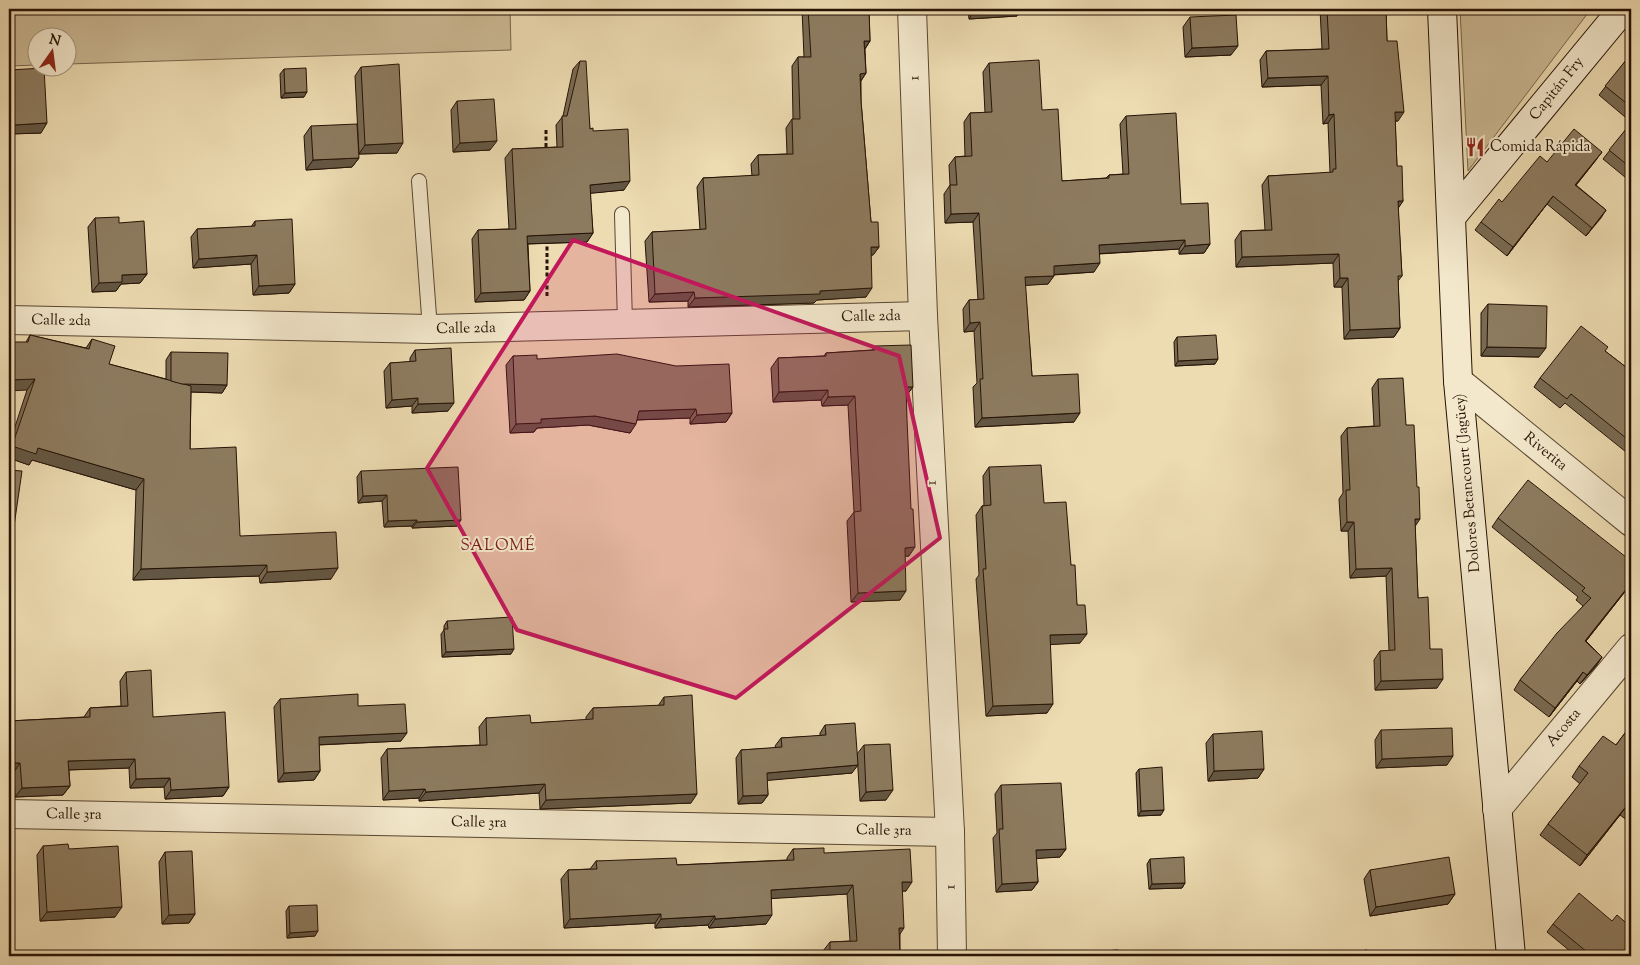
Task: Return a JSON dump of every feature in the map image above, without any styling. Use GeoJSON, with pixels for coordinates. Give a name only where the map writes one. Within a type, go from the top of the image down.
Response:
{"type":"FeatureCollection","features":[{"type":"Feature","properties":{"kind":"street","name":"1"},"geometry":{"type":"LineString","coordinates":[[912,9],[923,316],[950,832],[952,956]]}},
{"type":"Feature","properties":{"kind":"street","name":"Dolores Betancourt (Jagüey)"},"geometry":{"type":"LineString","coordinates":[[1442,9],[1458,381],[1511,956]]}},
{"type":"Feature","properties":{"kind":"street","name":"Capitán Fry"},"geometry":{"type":"LineString","coordinates":[[1452,216],[1623,9]]}},
{"type":"Feature","properties":{"kind":"street","name":"Calle 2da"},"geometry":{"type":"LineString","coordinates":[[9,320],[430,329],[548,327],[625,322],[923,316]]}},
{"type":"Feature","properties":{"kind":"street","name":"Riverita"},"geometry":{"type":"LineString","coordinates":[[1458,381],[1631,522]]}},
{"type":"Feature","properties":{"kind":"street","name":"Acosta"},"geometry":{"type":"LineString","coordinates":[[1497,809],[1631,648]]}},
{"type":"Feature","properties":{"kind":"street","name":"Calle 3ra"},"geometry":{"type":"LineString","coordinates":[[9,814],[950,832]]}},
{"type":"Feature","properties":{"kind":"lane"},"geometry":{"type":"LineString","coordinates":[[418,181],[430,329]]}},
{"type":"Feature","properties":{"kind":"lane"},"geometry":{"type":"LineString","coordinates":[[622,214],[625,322]]}},
{"type":"Feature","properties":{"kind":"path"},"geometry":{"type":"LineString","coordinates":[[546,130],[546,159]]}},
{"type":"Feature","properties":{"kind":"path"},"geometry":{"type":"LineString","coordinates":[[547,238],[548,327]]}},
{"type":"Feature","properties":{"kind":"highlighted area"},"geometry":{"type":"Polygon","coordinates":[[[573,240],[899,356],[940,538],[736,698],[517,630],[427,468],[573,240]]]}},
{"type":"Feature","properties":{"kind":"shaded area"},"geometry":{"type":"Polygon","coordinates":[[[9,9],[510,9],[511,50],[78,64],[78,28],[28,28],[28,65],[9,66],[9,9]]]}},
{"type":"Feature","properties":{"kind":"shaded area"},"geometry":{"type":"Polygon","coordinates":[[[1460,9],[1591,9],[1468,171],[1460,9]]]}},
{"type":"Feature","properties":{"kind":"building"},"geometry":{"type":"Polygon","coordinates":[[[808,9],[869,9],[870,41],[864,41],[866,73],[860,74],[871,222],[878,222],[879,247],[871,247],[872,288],[820,291],[820,294],[695,298],[694,292],[655,294],[652,232],[706,229],[703,178],[759,175],[758,155],[793,154],[792,119],[800,119],[798,57],[811,57],[808,9]]]}},
{"type":"Feature","properties":{"kind":"building"},"geometry":{"type":"Polygon","coordinates":[[[1327,9],[1386,9],[1387,41],[1397,41],[1404,112],[1395,112],[1397,166],[1402,166],[1403,201],[1398,201],[1402,276],[1398,276],[1400,328],[1350,330],[1348,278],[1340,278],[1339,254],[1242,257],[1241,231],[1272,230],[1268,176],[1333,172],[1333,169],[1336,169],[1334,114],[1329,115],[1328,76],[1268,78],[1266,51],[1329,49],[1327,9]]]}},
{"type":"Feature","properties":{"kind":"building"},"geometry":{"type":"Polygon","coordinates":[[[1236,15],[1238,46],[1192,48],[1190,17],[1236,15]]]}},
{"type":"Feature","properties":{"kind":"building"},"geometry":{"type":"Polygon","coordinates":[[[1631,54],[1631,107],[1605,86],[1631,54]]]}},
{"type":"Feature","properties":{"kind":"building"},"geometry":{"type":"Polygon","coordinates":[[[1039,60],[1042,110],[1058,109],[1062,181],[1109,178],[1109,175],[1129,174],[1126,116],[1176,113],[1181,204],[1208,203],[1210,244],[1185,246],[1185,240],[1099,245],[1100,263],[1054,266],[1054,276],[1025,277],[1032,376],[1078,374],[1080,413],[982,418],[980,379],[983,379],[980,322],[970,323],[969,300],[984,299],[979,213],[951,214],[950,185],[957,185],[955,157],[972,156],[970,113],[992,112],[989,63],[1039,60]]]}},
{"type":"Feature","properties":{"kind":"building"},"geometry":{"type":"Polygon","coordinates":[[[580,61],[586,61],[590,129],[593,128],[593,131],[628,129],[630,181],[590,185],[593,233],[527,236],[530,291],[481,293],[478,230],[516,229],[512,149],[563,147],[562,116],[567,116],[580,61]]]}},
{"type":"Feature","properties":{"kind":"building"},"geometry":{"type":"Polygon","coordinates":[[[399,64],[403,143],[365,145],[361,67],[399,64]]]}},
{"type":"Feature","properties":{"kind":"building"},"geometry":{"type":"Polygon","coordinates":[[[306,68],[307,92],[285,93],[284,69],[306,68]]]}},
{"type":"Feature","properties":{"kind":"building"},"geometry":{"type":"Polygon","coordinates":[[[28,69],[28,78],[45,78],[47,123],[14,125],[12,94],[9,94],[9,70],[28,69]]]}},
{"type":"Feature","properties":{"kind":"building"},"geometry":{"type":"Polygon","coordinates":[[[494,99],[497,141],[460,143],[457,101],[494,99]]]}},
{"type":"Feature","properties":{"kind":"building"},"geometry":{"type":"Polygon","coordinates":[[[1631,123],[1631,168],[1609,150],[1631,123]]]}},
{"type":"Feature","properties":{"kind":"building"},"geometry":{"type":"Polygon","coordinates":[[[357,124],[359,158],[313,160],[311,126],[357,124]]]}},
{"type":"Feature","properties":{"kind":"building"},"geometry":{"type":"Polygon","coordinates":[[[1574,129],[1602,152],[1575,185],[1606,210],[1592,228],[1553,196],[1513,247],[1481,222],[1499,199],[1502,202],[1540,156],[1547,162],[1574,129]]]}},
{"type":"Feature","properties":{"kind":"building"},"geometry":{"type":"Polygon","coordinates":[[[119,217],[119,223],[144,221],[147,274],[122,275],[122,282],[99,283],[95,218],[119,217]]]}},
{"type":"Feature","properties":{"kind":"building"},"geometry":{"type":"Polygon","coordinates":[[[292,219],[295,284],[259,286],[257,255],[199,259],[197,229],[255,226],[255,221],[292,219]]]}},
{"type":"Feature","properties":{"kind":"building"},"geometry":{"type":"Polygon","coordinates":[[[1488,304],[1547,306],[1546,348],[1487,347],[1488,304]]]}},
{"type":"Feature","properties":{"kind":"building"},"geometry":{"type":"Polygon","coordinates":[[[1581,326],[1608,347],[1605,351],[1631,371],[1631,442],[1571,394],[1567,399],[1540,378],[1581,326]]]}},
{"type":"Feature","properties":{"kind":"building"},"geometry":{"type":"Polygon","coordinates":[[[30,335],[89,349],[92,339],[115,346],[109,364],[191,386],[190,449],[236,447],[240,536],[336,532],[338,568],[267,572],[267,565],[141,569],[144,479],[38,448],[36,454],[12,446],[35,379],[9,380],[9,342],[28,342],[30,335]]]}},
{"type":"Feature","properties":{"kind":"building"},"geometry":{"type":"Polygon","coordinates":[[[1216,335],[1218,359],[1178,361],[1177,337],[1216,335]]]}},
{"type":"Feature","properties":{"kind":"building"},"geometry":{"type":"Polygon","coordinates":[[[911,345],[913,387],[906,387],[911,509],[913,509],[915,547],[905,548],[906,591],[858,593],[854,512],[861,511],[855,396],[828,397],[828,390],[779,392],[778,358],[826,356],[826,353],[875,350],[875,346],[911,345]]]}},
{"type":"Feature","properties":{"kind":"building"},"geometry":{"type":"Polygon","coordinates":[[[451,348],[454,403],[418,404],[418,398],[392,400],[390,363],[416,361],[415,350],[451,348]]]}},
{"type":"Feature","properties":{"kind":"building"},"geometry":{"type":"Polygon","coordinates":[[[171,352],[228,353],[227,385],[182,384],[171,381],[171,352]]]}},
{"type":"Feature","properties":{"kind":"building"},"geometry":{"type":"Polygon","coordinates":[[[617,354],[676,366],[729,364],[732,413],[697,415],[696,409],[639,411],[636,424],[595,416],[541,419],[541,423],[516,424],[513,356],[537,355],[537,359],[617,354]]]}},
{"type":"Feature","properties":{"kind":"building"},"geometry":{"type":"Polygon","coordinates":[[[1403,378],[1406,425],[1414,425],[1417,487],[1419,487],[1420,519],[1415,519],[1418,598],[1428,597],[1430,649],[1442,649],[1443,679],[1381,681],[1380,651],[1395,650],[1392,568],[1356,569],[1354,522],[1347,522],[1346,490],[1350,490],[1347,428],[1380,426],[1378,379],[1403,378]]]}},
{"type":"Feature","properties":{"kind":"building"},"geometry":{"type":"Polygon","coordinates":[[[1041,465],[1044,503],[1066,502],[1071,565],[1075,565],[1077,605],[1085,605],[1087,634],[1050,635],[1053,704],[993,706],[983,569],[986,569],[982,506],[991,505],[989,467],[1041,465]]]}},
{"type":"Feature","properties":{"kind":"building"},"geometry":{"type":"Polygon","coordinates":[[[458,467],[461,520],[388,521],[387,495],[363,496],[361,471],[458,467]]]}},
{"type":"Feature","properties":{"kind":"building"},"geometry":{"type":"Polygon","coordinates":[[[9,470],[22,471],[11,547],[9,547],[9,470]]]}},
{"type":"Feature","properties":{"kind":"building"},"geometry":{"type":"Polygon","coordinates":[[[1528,480],[1631,561],[1631,583],[1585,641],[1602,657],[1587,675],[1583,672],[1555,708],[1520,680],[1557,633],[1591,598],[1582,591],[1585,588],[1498,518],[1528,480]]]}},
{"type":"Feature","properties":{"kind":"building"},"geometry":{"type":"Polygon","coordinates":[[[512,617],[514,649],[446,652],[444,629],[448,629],[447,621],[512,617]]]}},
{"type":"Feature","properties":{"kind":"building"},"geometry":{"type":"Polygon","coordinates":[[[151,670],[153,717],[225,712],[229,787],[171,790],[170,778],[136,779],[135,759],[68,761],[70,786],[22,788],[20,763],[9,763],[9,721],[90,717],[90,708],[128,706],[126,672],[151,670]]]}},
{"type":"Feature","properties":{"kind":"building"},"geometry":{"type":"Polygon","coordinates":[[[358,694],[358,706],[405,704],[407,733],[319,737],[320,771],[284,773],[280,699],[358,694]]]}},
{"type":"Feature","properties":{"kind":"building"},"geometry":{"type":"Polygon","coordinates":[[[692,695],[697,794],[546,800],[545,784],[426,792],[425,789],[389,791],[387,749],[487,745],[486,718],[530,715],[531,723],[593,719],[593,708],[664,705],[664,697],[692,695]]]}},
{"type":"Feature","properties":{"kind":"building"},"geometry":{"type":"Polygon","coordinates":[[[855,723],[858,765],[767,773],[768,795],[743,796],[741,750],[782,747],[781,738],[826,735],[825,725],[855,723]]]}},
{"type":"Feature","properties":{"kind":"building"},"geometry":{"type":"Polygon","coordinates":[[[1631,725],[1631,807],[1628,804],[1587,855],[1548,824],[1588,773],[1579,766],[1603,736],[1616,745],[1631,725]]]}},
{"type":"Feature","properties":{"kind":"building"},"geometry":{"type":"Polygon","coordinates":[[[1452,728],[1453,756],[1382,759],[1381,730],[1452,728]]]}},
{"type":"Feature","properties":{"kind":"building"},"geometry":{"type":"Polygon","coordinates":[[[1262,731],[1264,769],[1214,771],[1213,734],[1262,731]]]}},
{"type":"Feature","properties":{"kind":"building"},"geometry":{"type":"Polygon","coordinates":[[[890,744],[893,790],[866,792],[864,745],[890,744]]]}},
{"type":"Feature","properties":{"kind":"building"},"geometry":{"type":"Polygon","coordinates":[[[1162,767],[1164,810],[1141,811],[1139,769],[1162,767]]]}},
{"type":"Feature","properties":{"kind":"building"},"geometry":{"type":"Polygon","coordinates":[[[1061,783],[1066,849],[1036,850],[1038,882],[1002,884],[999,829],[1003,829],[1001,785],[1061,783]]]}},
{"type":"Feature","properties":{"kind":"building"},"geometry":{"type":"Polygon","coordinates":[[[68,844],[69,849],[118,846],[122,907],[47,912],[43,846],[68,844]]]}},
{"type":"Feature","properties":{"kind":"building"},"geometry":{"type":"Polygon","coordinates":[[[824,848],[824,853],[910,849],[912,882],[902,882],[904,928],[899,928],[900,956],[830,956],[830,942],[857,941],[853,885],[771,890],[772,915],[715,919],[715,916],[661,919],[661,914],[570,919],[568,870],[597,869],[596,861],[676,858],[677,865],[794,860],[793,849],[824,848]]]}},
{"type":"Feature","properties":{"kind":"building"},"geometry":{"type":"Polygon","coordinates":[[[192,851],[195,914],[169,915],[165,852],[192,851]]]}},
{"type":"Feature","properties":{"kind":"building"},"geometry":{"type":"Polygon","coordinates":[[[1184,857],[1185,883],[1152,884],[1150,859],[1184,857]]]}},
{"type":"Feature","properties":{"kind":"building"},"geometry":{"type":"Polygon","coordinates":[[[1449,857],[1455,894],[1376,907],[1370,870],[1449,857]]]}},
{"type":"Feature","properties":{"kind":"building"},"geometry":{"type":"Polygon","coordinates":[[[1579,893],[1612,921],[1617,915],[1631,927],[1631,956],[1592,956],[1553,924],[1579,893]]]}},
{"type":"Feature","properties":{"kind":"building"},"geometry":{"type":"Polygon","coordinates":[[[317,905],[318,931],[290,933],[289,906],[317,905]]]}},
{"type":"Feature","properties":{"kind":"building"},"geometry":{"type":"Polygon","coordinates":[[[1118,950],[1119,956],[1090,956],[1089,952],[1118,950]]]}},
{"type":"Feature","properties":{"kind":"building"},"geometry":{"type":"Polygon","coordinates":[[[1367,950],[1368,956],[1325,956],[1367,950]]]}},
{"type":"Feature","properties":{"kind":"building"},"geometry":{"type":"Polygon","coordinates":[[[1179,953],[1179,956],[1132,956],[1179,953]]]}},
{"type":"Feature","properties":{"kind":"building"},"geometry":{"type":"Polygon","coordinates":[[[1317,954],[1318,956],[1302,956],[1317,954]]]}},
{"type":"Feature","properties":{"kind":"place","name":"Comida Rápida"},"geometry":{"type":"Point","coordinates":[1475,147]}},
{"type":"Feature","properties":{"kind":"district","name":"SALOMÉ"},"geometry":{"type":"Point","coordinates":[498,546]}}]}
